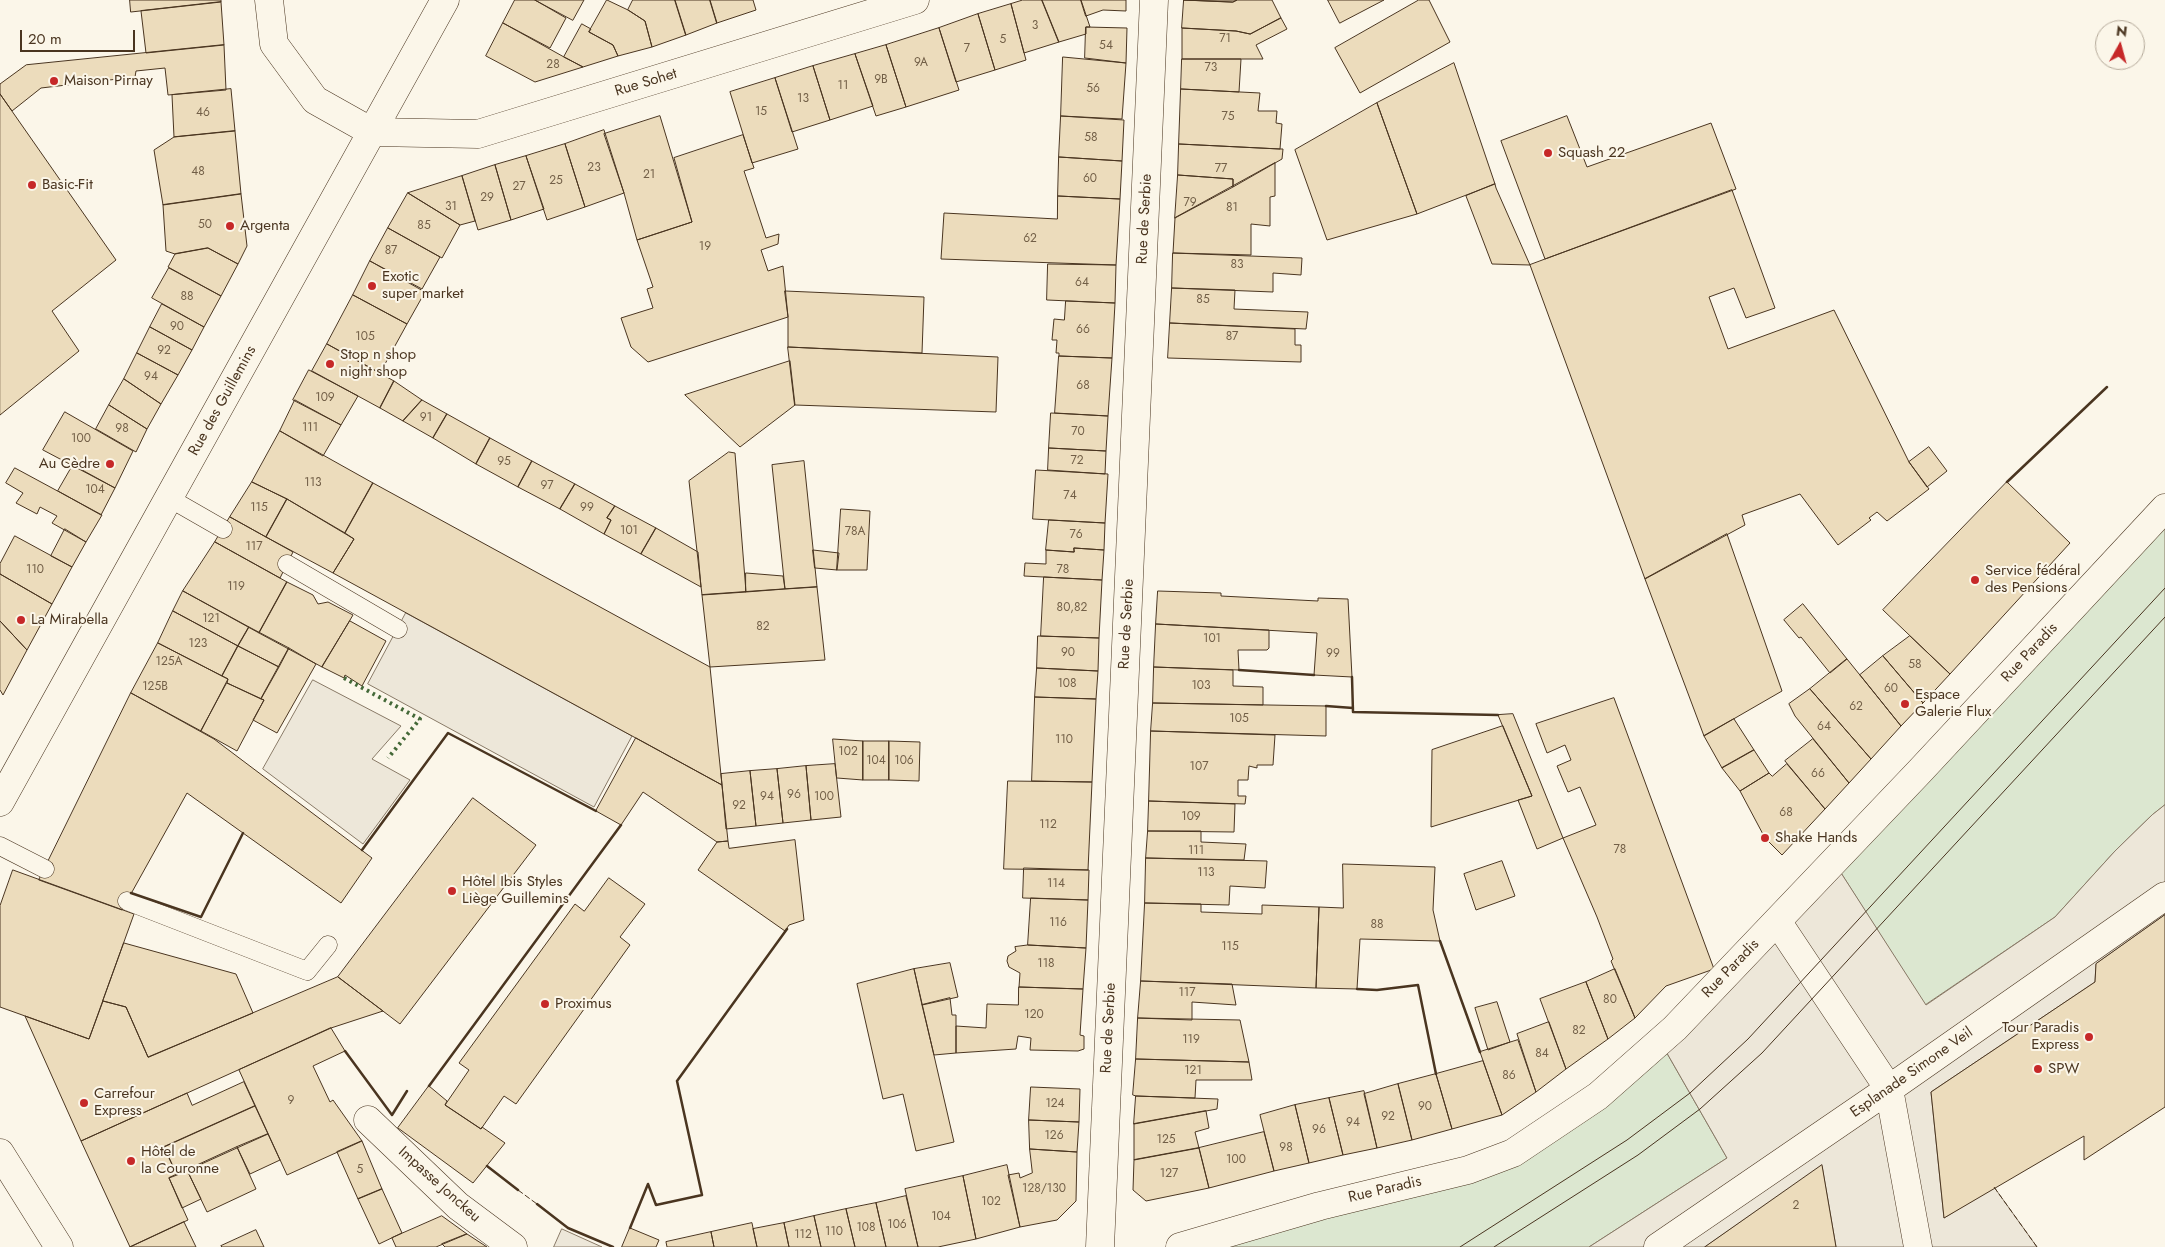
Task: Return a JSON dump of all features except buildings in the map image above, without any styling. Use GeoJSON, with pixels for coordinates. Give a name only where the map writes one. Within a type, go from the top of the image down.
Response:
{"type":"FeatureCollection","features":[{"type":"Feature","properties":{"kind":"street"},"geometry":{"type":"LineString","coordinates":[[269,0],[274,44],[315,100],[372,132]]}},
{"type":"Feature","properties":{"kind":"street","name":"Rue des Guillemins"},"geometry":{"type":"LineString","coordinates":[[0,802],[445,0]]}},
{"type":"Feature","properties":{"kind":"street","name":"Rue Sohet"},"geometry":{"type":"LineString","coordinates":[[372,132],[478,134],[915,0]]}},
{"type":"Feature","properties":{"kind":"street","name":"Rue de Serbie"},"geometry":{"type":"LineString","coordinates":[[1100,1247],[1154,0]]}},
{"type":"Feature","properties":{"kind":"street","name":"Rue Paradis"},"geometry":{"type":"LineString","coordinates":[[1180,1247],[1320,1206],[1468,1170],[1513,1153],[1598,1096],[1675,1028],[1920,772],[2165,508]]}},
{"type":"Feature","properties":{"kind":"street","name":"Esplanade Simone Veil"},"geometry":{"type":"LineString","coordinates":[[1658,1247],[1889,1089],[2165,896]]}},
{"type":"Feature","properties":{"kind":"street"},"geometry":{"type":"LineString","coordinates":[[1777,921],[1889,1089],[1918,1247]]}},
{"type":"Feature","properties":{"kind":"street","name":"Impasse Jonckeu"},"geometry":{"type":"LineString","coordinates":[[368,1120],[458,1206],[513,1247]]}},
{"type":"Feature","properties":{"kind":"street"},"geometry":{"type":"LineString","coordinates":[[0,1152],[59,1247]]}},
{"type":"Feature","properties":{"kind":"lane"},"geometry":{"type":"LineString","coordinates":[[169,498],[223,530]]}},
{"type":"Feature","properties":{"kind":"lane"},"geometry":{"type":"LineString","coordinates":[[287,564],[398,628]]}},
{"type":"Feature","properties":{"kind":"lane"},"geometry":{"type":"LineString","coordinates":[[0,846],[45,869]]}},
{"type":"Feature","properties":{"kind":"lane"},"geometry":{"type":"LineString","coordinates":[[127,901],[307,971],[328,945]]}},
{"type":"Feature","properties":{"kind":"green space"},"geometry":{"type":"Polygon","coordinates":[[[2165,508],[2165,805],[2115,851],[2055,917],[1925,1005],[1834,862],[2165,508]]]}},
{"type":"Feature","properties":{"kind":"green space"},"geometry":{"type":"Polygon","coordinates":[[[1660,1041],[1727,1158],[1589,1247],[1185,1247],[1468,1170],[1660,1041]]]}},
{"type":"Feature","properties":{"kind":"shaded area"},"geometry":{"type":"Polygon","coordinates":[[[406,613],[632,736],[594,807],[368,684],[406,613]]]}},
{"type":"Feature","properties":{"kind":"shaded area"},"geometry":{"type":"Polygon","coordinates":[[[313,680],[401,726],[372,759],[410,780],[363,844],[263,769],[313,680]]]}},
{"type":"Feature","properties":{"kind":"shaded area"},"geometry":{"type":"Polygon","coordinates":[[[2165,805],[2165,915],[2096,964],[2095,982],[1931,1092],[1944,1218],[1994,1187],[2037,1247],[1836,1247],[1822,1166],[1705,1247],[1589,1247],[1727,1158],[1660,1041],[1834,862],[1926,1005],[2055,917],[2115,851],[2165,805]]]}},
{"type":"Feature","properties":{"kind":"shaded area"},"geometry":{"type":"Polygon","coordinates":[[[562,1229],[602,1247],[554,1247],[562,1229]]]}},
{"type":"Feature","properties":{"kind":"tram line"},"geometry":{"type":"LineString","coordinates":[[1460,1247],[1627,1140],[1690,1093],[1748,1039],[2165,588]]}},
{"type":"Feature","properties":{"kind":"tram line"},"geometry":{"type":"LineString","coordinates":[[1494,1247],[1638,1155],[1700,1109],[1762,1053],[2165,617]]}},
{"type":"Feature","properties":{"kind":"hedge"},"geometry":{"type":"LineString","coordinates":[[344,678],[420,719],[388,758]]}},
{"type":"Feature","properties":{"kind":"fence"},"geometry":{"type":"LineString","coordinates":[[1994,1187],[2037,1247]]}},
{"type":"Feature","properties":{"kind":"fence"},"geometry":{"type":"LineString","coordinates":[[518,1190],[537,1204]]}},
{"type":"Feature","properties":{"kind":"wall"},"geometry":{"type":"LineString","coordinates":[[2007,482],[2107,387]]}},
{"type":"Feature","properties":{"kind":"wall"},"geometry":{"type":"LineString","coordinates":[[1239,670],[1314,675]]}},
{"type":"Feature","properties":{"kind":"wall"},"geometry":{"type":"LineString","coordinates":[[1352,677],[1353,712],[1498,715]]}},
{"type":"Feature","properties":{"kind":"wall"},"geometry":{"type":"LineString","coordinates":[[1326,706],[1353,708]]}},
{"type":"Feature","properties":{"kind":"wall"},"geometry":{"type":"LineString","coordinates":[[362,850],[448,733],[596,811]]}},
{"type":"Feature","properties":{"kind":"wall"},"geometry":{"type":"LineString","coordinates":[[429,1086],[621,825]]}},
{"type":"Feature","properties":{"kind":"wall"},"geometry":{"type":"LineString","coordinates":[[131,893],[201,917],[243,833]]}},
{"type":"Feature","properties":{"kind":"wall"},"geometry":{"type":"LineString","coordinates":[[630,1228],[648,1184],[656,1205],[702,1195],[677,1081],[787,929]]}},
{"type":"Feature","properties":{"kind":"wall"},"geometry":{"type":"LineString","coordinates":[[1440,941],[1480,1052]]}},
{"type":"Feature","properties":{"kind":"wall"},"geometry":{"type":"LineString","coordinates":[[1357,989],[1377,990],[1418,985],[1436,1074]]}},
{"type":"Feature","properties":{"kind":"wall"},"geometry":{"type":"LineString","coordinates":[[345,1051],[392,1115],[407,1091]]}},
{"type":"Feature","properties":{"kind":"wall"},"geometry":{"type":"LineString","coordinates":[[487,1166],[518,1190]]}},
{"type":"Feature","properties":{"kind":"wall"},"geometry":{"type":"LineString","coordinates":[[537,1204],[568,1228],[613,1247]]}},
{"type":"Feature","properties":{"kind":"place","name":"Maison Pirnay"},"geometry":{"type":"Point","coordinates":[54,81]}},
{"type":"Feature","properties":{"kind":"place","name":"Squash 22"},"geometry":{"type":"Point","coordinates":[1548,153]}},
{"type":"Feature","properties":{"kind":"place","name":"Basic-Fit"},"geometry":{"type":"Point","coordinates":[32,185]}},
{"type":"Feature","properties":{"kind":"place","name":"Argenta"},"geometry":{"type":"Point","coordinates":[230,226]}},
{"type":"Feature","properties":{"kind":"place","name":"Exotic super market"},"geometry":{"type":"Point","coordinates":[372,286]}},
{"type":"Feature","properties":{"kind":"place","name":"Stop n shop night shop"},"geometry":{"type":"Point","coordinates":[330,364]}},
{"type":"Feature","properties":{"kind":"place","name":"Au Cèdre"},"geometry":{"type":"Point","coordinates":[110,464]}},
{"type":"Feature","properties":{"kind":"place","name":"Service fédéral des Pensions"},"geometry":{"type":"Point","coordinates":[1975,580]}},
{"type":"Feature","properties":{"kind":"place","name":"La Mirabella"},"geometry":{"type":"Point","coordinates":[21,620]}},
{"type":"Feature","properties":{"kind":"place","name":"Espace Galerie Flux"},"geometry":{"type":"Point","coordinates":[1905,704]}},
{"type":"Feature","properties":{"kind":"place","name":"Shake Hands"},"geometry":{"type":"Point","coordinates":[1765,838]}},
{"type":"Feature","properties":{"kind":"place","name":"Hôtel Ibis Styles Liège Guillemins"},"geometry":{"type":"Point","coordinates":[452,891]}},
{"type":"Feature","properties":{"kind":"place","name":"Proximus"},"geometry":{"type":"Point","coordinates":[545,1004]}},
{"type":"Feature","properties":{"kind":"place","name":"Tour Paradis Express"},"geometry":{"type":"Point","coordinates":[2089,1037]}},
{"type":"Feature","properties":{"kind":"place","name":"SPW"},"geometry":{"type":"Point","coordinates":[2038,1069]}},
{"type":"Feature","properties":{"kind":"place","name":"Carrefour Express"},"geometry":{"type":"Point","coordinates":[84,1103]}},
{"type":"Feature","properties":{"kind":"place","name":"Hôtel de la Couronne"},"geometry":{"type":"Point","coordinates":[131,1161]}}]}
